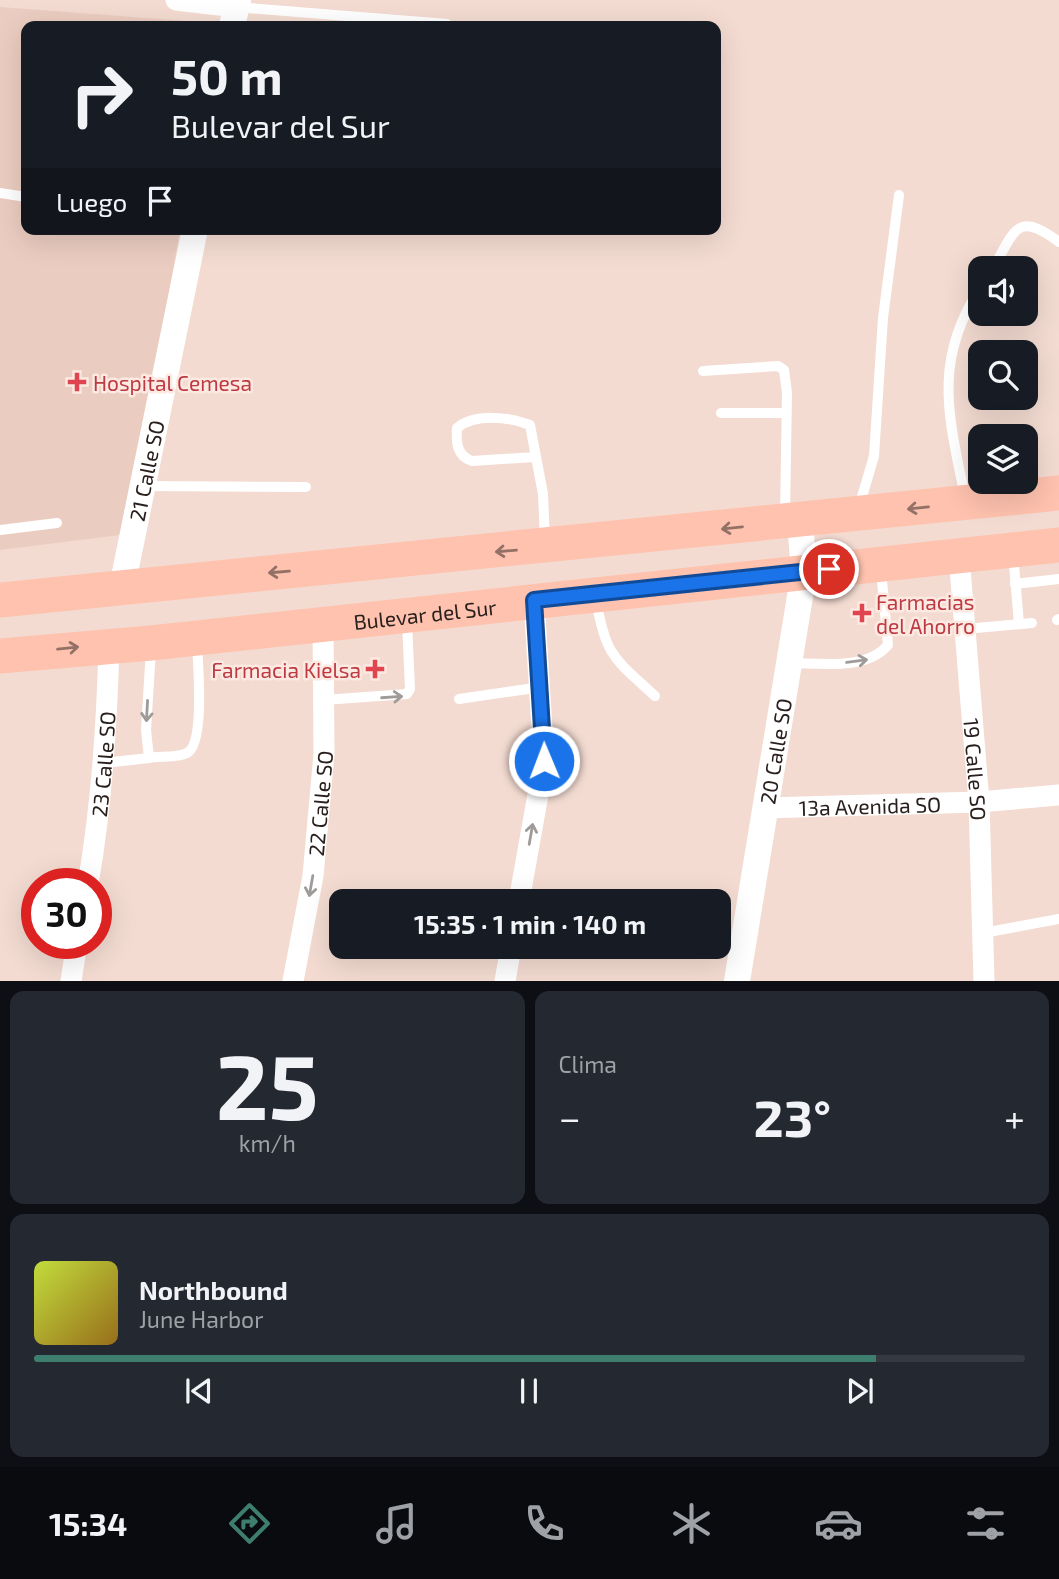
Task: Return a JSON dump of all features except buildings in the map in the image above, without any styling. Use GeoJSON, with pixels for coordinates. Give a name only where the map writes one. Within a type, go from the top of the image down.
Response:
{"type":"FeatureCollection","features":[{"type":"Feature","properties":{"kind":"highway"},"geometry":{"type":"LineString","coordinates":[[0,600],[1059,493]]}},
{"type":"Feature","properties":{"kind":"highway","name":"Bulevar del Sur"},"geometry":{"type":"LineString","coordinates":[[0,656],[109,644],[151,643],[323,622],[1059,545]]}},
{"type":"Feature","properties":{"kind":"street"},"geometry":{"type":"LineString","coordinates":[[176,0],[235,11]]}},
{"type":"Feature","properties":{"kind":"street","name":"21 Calle SO"},"geometry":{"type":"LineString","coordinates":[[122,587],[194,235]]}},
{"type":"Feature","properties":{"kind":"street","name":"20 Calle SO"},"geometry":{"type":"LineString","coordinates":[[737,981],[804,572],[792,522]]}},
{"type":"Feature","properties":{"kind":"street","name":"19 Calle SO"},"geometry":{"type":"LineString","coordinates":[[959,556],[979,802],[984,981]]}},
{"type":"Feature","properties":{"kind":"street"},"geometry":{"type":"LineString","coordinates":[[521,889],[544,761],[534,600]]}},
{"type":"Feature","properties":{"kind":"street","name":"22 Calle SO"},"geometry":{"type":"LineString","coordinates":[[293,981],[313,876],[324,754],[323,622]]}},
{"type":"Feature","properties":{"kind":"street","name":"23 Calle SO"},"geometry":{"type":"LineString","coordinates":[[91,868],[104,763],[109,644]]}},
{"type":"Feature","properties":{"kind":"street","name":"13a Avenida SO"},"geometry":{"type":"LineString","coordinates":[[765,808],[979,802],[1059,795]]}},
{"type":"Feature","properties":{"kind":"street"},"geometry":{"type":"LineString","coordinates":[[71,981],[74,959]]}},
{"type":"Feature","properties":{"kind":"street"},"geometry":{"type":"LineString","coordinates":[[505,981],[509,959]]}},
{"type":"Feature","properties":{"kind":"lane"},"geometry":{"type":"LineString","coordinates":[[235,11],[412,21]]}},
{"type":"Feature","properties":{"kind":"lane"},"geometry":{"type":"LineString","coordinates":[[0,193],[21,196]]}},
{"type":"Feature","properties":{"kind":"lane"},"geometry":{"type":"LineString","coordinates":[[857,515],[874,456],[883,318],[900,195]]}},
{"type":"Feature","properties":{"kind":"lane"},"geometry":{"type":"LineString","coordinates":[[1000,256],[1014,230],[1022,225],[1038,227],[1059,242]]}},
{"type":"Feature","properties":{"kind":"lane"},"geometry":{"type":"LineString","coordinates":[[967,503],[947,402],[948,371],[959,330],[968,312]]}},
{"type":"Feature","properties":{"kind":"lane"},"geometry":{"type":"LineString","coordinates":[[703,371],[778,366],[784,370],[787,379],[786,414],[792,522]]}},
{"type":"Feature","properties":{"kind":"lane"},"geometry":{"type":"LineString","coordinates":[[721,413],[786,414]]}},
{"type":"Feature","properties":{"kind":"lane"},"geometry":{"type":"LineString","coordinates":[[535,457],[472,461],[463,458],[459,453],[457,428],[473,419],[527,423],[532,429],[543,495],[545,547]]}},
{"type":"Feature","properties":{"kind":"lane"},"geometry":{"type":"LineString","coordinates":[[142,486],[306,487]]}},
{"type":"Feature","properties":{"kind":"lane"},"geometry":{"type":"LineString","coordinates":[[0,530],[57,523]]}},
{"type":"Feature","properties":{"kind":"lane"},"geometry":{"type":"LineString","coordinates":[[1012,550],[1019,624]]}},
{"type":"Feature","properties":{"kind":"lane"},"geometry":{"type":"LineString","coordinates":[[789,663],[858,662],[880,654],[888,645],[881,564]]}},
{"type":"Feature","properties":{"kind":"lane"},"geometry":{"type":"LineString","coordinates":[[1015,584],[1059,579]]}},
{"type":"Feature","properties":{"kind":"lane"},"geometry":{"type":"LineString","coordinates":[[595,594],[602,634],[611,655],[655,696]]}},
{"type":"Feature","properties":{"kind":"lane"},"geometry":{"type":"LineString","coordinates":[[324,700],[407,694],[410,689],[407,613]]}},
{"type":"Feature","properties":{"kind":"lane"},"geometry":{"type":"LineString","coordinates":[[965,629],[1032,623]]}},
{"type":"Feature","properties":{"kind":"lane"},"geometry":{"type":"LineString","coordinates":[[104,763],[186,754],[194,747],[198,729],[197,636]]}},
{"type":"Feature","properties":{"kind":"lane"},"geometry":{"type":"LineString","coordinates":[[149,758],[146,730],[151,643]]}},
{"type":"Feature","properties":{"kind":"lane"},"geometry":{"type":"LineString","coordinates":[[459,699],[541,687]]}},
{"type":"Feature","properties":{"kind":"lane"},"geometry":{"type":"LineString","coordinates":[[983,933],[1059,919]]}},
{"type":"Feature","properties":{"kind":"shaded area","name":"Hospital Cemesa"},"geometry":{"type":"Polygon","coordinates":[[[0,7],[187,21],[21,21],[21,235],[179,235],[128,534],[0,550],[0,7]]]}},
{"type":"Feature","properties":{"kind":"place","name":"Hospital Cemesa"},"geometry":{"type":"Point","coordinates":[77,382]}},
{"type":"Feature","properties":{"kind":"place","name":"Farmacias del Ahorro"},"geometry":{"type":"Point","coordinates":[862,613]}},
{"type":"Feature","properties":{"kind":"place","name":"Farmacia Kielsa"},"geometry":{"type":"Point","coordinates":[375,669]}},
{"type":"Feature","properties":{"kind":"route"},"geometry":{"type":"LineString","coordinates":[[544,761],[543,705],[534,600],[829,569]]}}]}
